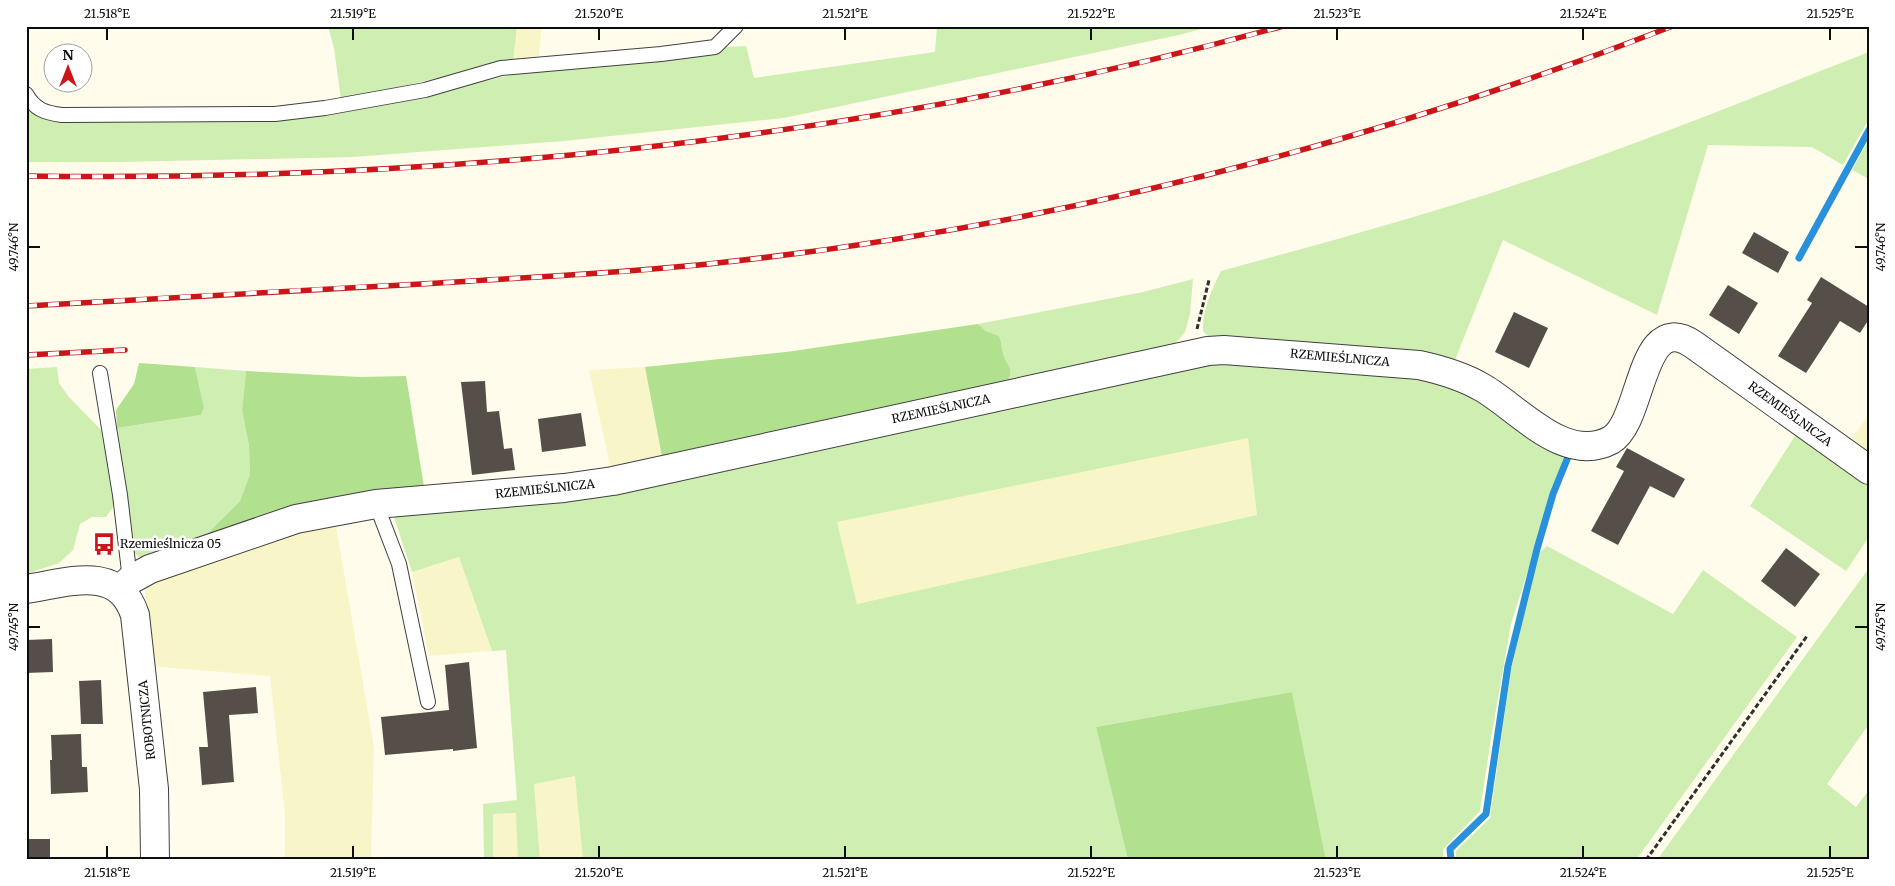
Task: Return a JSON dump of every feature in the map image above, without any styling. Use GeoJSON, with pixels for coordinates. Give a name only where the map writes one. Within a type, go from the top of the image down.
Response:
{"type":"FeatureCollection","features":[{"type":"Feature","properties":{"kind":"street","name":"RZEMIEŚLNICZA"},"geometry":{"type":"LineString","coordinates":[[122,586],[150,569],[296,519],[376,504],[564,488],[613,481],[1194,354],[1224,350],[1248,350],[1435,368],[1450,372],[1484,388],[1536,427],[1554,437],[1583,445],[1599,444],[1612,439],[1621,430],[1632,411],[1651,352],[1660,342],[1669,337],[1678,336],[1703,351],[1869,470]]}},
{"type":"Feature","properties":{"kind":"street"},"geometry":{"type":"LineString","coordinates":[[26,590],[84,580],[96,580],[122,586]]}},
{"type":"Feature","properties":{"kind":"street","name":"ROBOTNICZA"},"geometry":{"type":"LineString","coordinates":[[122,586],[136,615],[154,789],[155,860]]}},
{"type":"Feature","properties":{"kind":"lane"},"geometry":{"type":"LineString","coordinates":[[26,94],[31,102],[40,110],[62,115],[276,114],[344,105],[425,90],[501,68],[661,54],[715,46],[736,26]]}},
{"type":"Feature","properties":{"kind":"lane"},"geometry":{"type":"LineString","coordinates":[[100,373],[120,495],[122,586]]}},
{"type":"Feature","properties":{"kind":"lane"},"geometry":{"type":"LineString","coordinates":[[376,504],[399,564],[428,702]]}},
{"type":"Feature","properties":{"kind":"path"},"geometry":{"type":"LineString","coordinates":[[1194,354],[1199,315],[1209,280]]}},
{"type":"Feature","properties":{"kind":"path"},"geometry":{"type":"LineString","coordinates":[[1646,860],[1807,636]]}},
{"type":"Feature","properties":{"kind":"shaded area"},"geometry":{"type":"Polygon","coordinates":[[[517,26],[542,26],[539,56],[513,61],[517,26]]]}},
{"type":"Feature","properties":{"kind":"shaded area"},"geometry":{"type":"Polygon","coordinates":[[[645,367],[663,462],[612,474],[589,370],[645,367]]]}},
{"type":"Feature","properties":{"kind":"shaded area"},"geometry":{"type":"Polygon","coordinates":[[[1869,414],[1869,461],[1847,445],[1869,414]]]}},
{"type":"Feature","properties":{"kind":"shaded area"},"geometry":{"type":"Polygon","coordinates":[[[1248,437],[1257,515],[857,604],[837,522],[1248,437]]]}},
{"type":"Feature","properties":{"kind":"shaded area"},"geometry":{"type":"Polygon","coordinates":[[[335,520],[374,747],[371,860],[285,860],[285,815],[270,676],[149,666],[145,588],[150,580],[335,520]]]}},
{"type":"Feature","properties":{"kind":"shaded area"},"geometry":{"type":"Polygon","coordinates":[[[459,557],[492,651],[429,656],[412,572],[459,557]]]}},
{"type":"Feature","properties":{"kind":"shaded area"},"geometry":{"type":"Polygon","coordinates":[[[576,776],[583,860],[540,860],[534,784],[576,776]]]}},
{"type":"Feature","properties":{"kind":"shaded area"},"geometry":{"type":"Polygon","coordinates":[[[517,813],[518,860],[493,860],[493,814],[517,813]]]}},
{"type":"Feature","properties":{"kind":"green space"},"geometry":{"type":"Polygon","coordinates":[[[328,26],[517,26],[513,61],[341,100],[334,48],[328,26]]]}},
{"type":"Feature","properties":{"kind":"green space"},"geometry":{"type":"Polygon","coordinates":[[[937,26],[1212,26],[1179,35],[784,118],[564,141],[353,157],[26,162],[26,107],[38,115],[60,121],[288,118],[346,112],[520,73],[724,47],[746,46],[754,78],[935,52],[937,26]]]}},
{"type":"Feature","properties":{"kind":"green space"},"geometry":{"type":"Polygon","coordinates":[[[1869,52],[1869,119],[1843,165],[1812,147],[1708,145],[1657,315],[1503,240],[1453,365],[1375,353],[1208,336],[1203,331],[1206,308],[1221,271],[1407,219],[1562,169],[1695,120],[1869,52]]]}},
{"type":"Feature","properties":{"kind":"green space"},"geometry":{"type":"Polygon","coordinates":[[[1869,139],[1869,179],[1852,170],[1869,139]]]}},
{"type":"Feature","properties":{"kind":"green space"},"geometry":{"type":"Polygon","coordinates":[[[1193,279],[1190,314],[1185,332],[1172,347],[1007,383],[1011,373],[1004,358],[1001,340],[999,336],[986,331],[978,324],[1143,292],[1193,279]]]}},
{"type":"Feature","properties":{"kind":"green space"},"geometry":{"type":"Polygon","coordinates":[[[978,324],[986,331],[999,336],[1001,340],[1004,358],[1011,373],[1007,383],[663,462],[645,367],[786,352],[978,324]]]}},
{"type":"Feature","properties":{"kind":"green space"},"geometry":{"type":"Polygon","coordinates":[[[1195,361],[1432,375],[1470,389],[1566,450],[1511,624],[1480,811],[1443,849],[1443,860],[1326,860],[1292,692],[1096,727],[1128,860],[583,860],[575,776],[534,784],[540,860],[518,860],[516,813],[493,814],[493,860],[484,860],[483,804],[517,800],[506,650],[492,651],[459,557],[412,572],[392,511],[1195,361]],[[1248,438],[837,522],[857,604],[1257,515],[1248,438]]]}},
{"type":"Feature","properties":{"kind":"green space"},"geometry":{"type":"Polygon","coordinates":[[[139,363],[195,367],[204,408],[201,415],[117,428],[116,410],[134,384],[139,363]]]}},
{"type":"Feature","properties":{"kind":"green space"},"geometry":{"type":"Polygon","coordinates":[[[57,367],[59,383],[69,397],[103,432],[114,492],[113,507],[106,517],[92,517],[80,524],[73,550],[59,563],[26,574],[26,369],[57,367]]]}},
{"type":"Feature","properties":{"kind":"green space"},"geometry":{"type":"Polygon","coordinates":[[[195,367],[246,371],[242,410],[249,446],[250,474],[240,501],[204,537],[143,561],[134,552],[117,428],[201,415],[204,408],[195,367]]]}},
{"type":"Feature","properties":{"kind":"green space"},"geometry":{"type":"Polygon","coordinates":[[[246,371],[360,377],[406,376],[425,493],[204,537],[240,501],[250,474],[249,446],[242,410],[246,371]]]}},
{"type":"Feature","properties":{"kind":"green space"},"geometry":{"type":"Polygon","coordinates":[[[1799,430],[1869,481],[1869,537],[1846,571],[1750,506],[1799,430]]]}},
{"type":"Feature","properties":{"kind":"green space"},"geometry":{"type":"Polygon","coordinates":[[[1547,546],[1673,614],[1703,570],[1797,637],[1636,860],[1456,860],[1456,851],[1490,818],[1511,670],[1538,554],[1547,546]]]}},
{"type":"Feature","properties":{"kind":"green space"},"geometry":{"type":"Polygon","coordinates":[[[1869,568],[1869,724],[1827,784],[1856,807],[1869,790],[1869,860],[1657,860],[1869,568]]]}},
{"type":"Feature","properties":{"kind":"green space"},"geometry":{"type":"Polygon","coordinates":[[[1292,692],[1326,860],[1128,860],[1096,727],[1292,692]]]}},
{"type":"Feature","properties":{"kind":"building"},"geometry":{"type":"Polygon","coordinates":[[[1754,232],[1789,252],[1778,273],[1742,253],[1754,232]]]}},
{"type":"Feature","properties":{"kind":"building"},"geometry":{"type":"Polygon","coordinates":[[[1821,277],[1869,307],[1869,319],[1860,333],[1840,321],[1806,373],[1778,356],[1812,303],[1807,300],[1821,277]]]}},
{"type":"Feature","properties":{"kind":"building"},"geometry":{"type":"Polygon","coordinates":[[[1728,285],[1758,303],[1739,334],[1709,315],[1728,285]]]}},
{"type":"Feature","properties":{"kind":"building"},"geometry":{"type":"Polygon","coordinates":[[[1514,312],[1548,328],[1529,368],[1495,352],[1514,312]]]}},
{"type":"Feature","properties":{"kind":"building"},"geometry":{"type":"Polygon","coordinates":[[[485,381],[487,412],[499,411],[504,449],[512,448],[515,470],[472,475],[461,382],[485,381]]]}},
{"type":"Feature","properties":{"kind":"building"},"geometry":{"type":"Polygon","coordinates":[[[581,413],[586,446],[542,452],[538,419],[581,413]]]}},
{"type":"Feature","properties":{"kind":"building"},"geometry":{"type":"Polygon","coordinates":[[[1627,448],[1685,479],[1674,498],[1650,486],[1618,545],[1591,531],[1624,471],[1616,467],[1627,448]]]}},
{"type":"Feature","properties":{"kind":"building"},"geometry":{"type":"Polygon","coordinates":[[[1786,548],[1820,574],[1795,607],[1761,581],[1786,548]]]}},
{"type":"Feature","properties":{"kind":"building"},"geometry":{"type":"Polygon","coordinates":[[[52,639],[53,672],[26,673],[26,640],[52,639]]]}},
{"type":"Feature","properties":{"kind":"building"},"geometry":{"type":"Polygon","coordinates":[[[469,662],[477,748],[385,755],[381,717],[449,710],[445,665],[469,662]]]}},
{"type":"Feature","properties":{"kind":"building"},"geometry":{"type":"Polygon","coordinates":[[[101,680],[103,724],[81,724],[79,681],[101,680]]]}},
{"type":"Feature","properties":{"kind":"building"},"geometry":{"type":"Polygon","coordinates":[[[256,687],[258,713],[229,715],[234,782],[202,785],[199,747],[208,747],[203,692],[256,687]]]}},
{"type":"Feature","properties":{"kind":"building"},"geometry":{"type":"Polygon","coordinates":[[[81,734],[82,767],[87,767],[88,792],[51,794],[51,735],[81,734]]]}},
{"type":"Feature","properties":{"kind":"building"},"geometry":{"type":"Polygon","coordinates":[[[26,839],[50,839],[50,860],[26,860],[26,839]]]}},
{"type":"Feature","properties":{"kind":"waterway"},"geometry":{"type":"LineString","coordinates":[[1799,258],[1869,130]]}},
{"type":"Feature","properties":{"kind":"waterway"},"geometry":{"type":"LineString","coordinates":[[1451,860],[1450,849],[1486,814],[1508,666],[1537,549],[1553,494],[1570,452],[1573,453]]}},
{"type":"Feature","properties":{"kind":"railway"},"geometry":{"type":"LineString","coordinates":[[26,176],[185,176],[344,171],[502,161],[660,146],[817,125],[974,98],[1129,65],[1283,26]]}},
{"type":"Feature","properties":{"kind":"railway"},"geometry":{"type":"LineString","coordinates":[[26,306],[648,270],[839,248],[961,228],[1083,204],[1203,176],[1322,144],[1441,108],[1557,69],[1673,26]]}},
{"type":"Feature","properties":{"kind":"railway"},"geometry":{"type":"LineString","coordinates":[[26,355],[125,350]]}},
{"type":"Feature","properties":{"kind":"place","name":"Rzemieślnicza 05"},"geometry":{"type":"Point","coordinates":[104,544]}}]}
